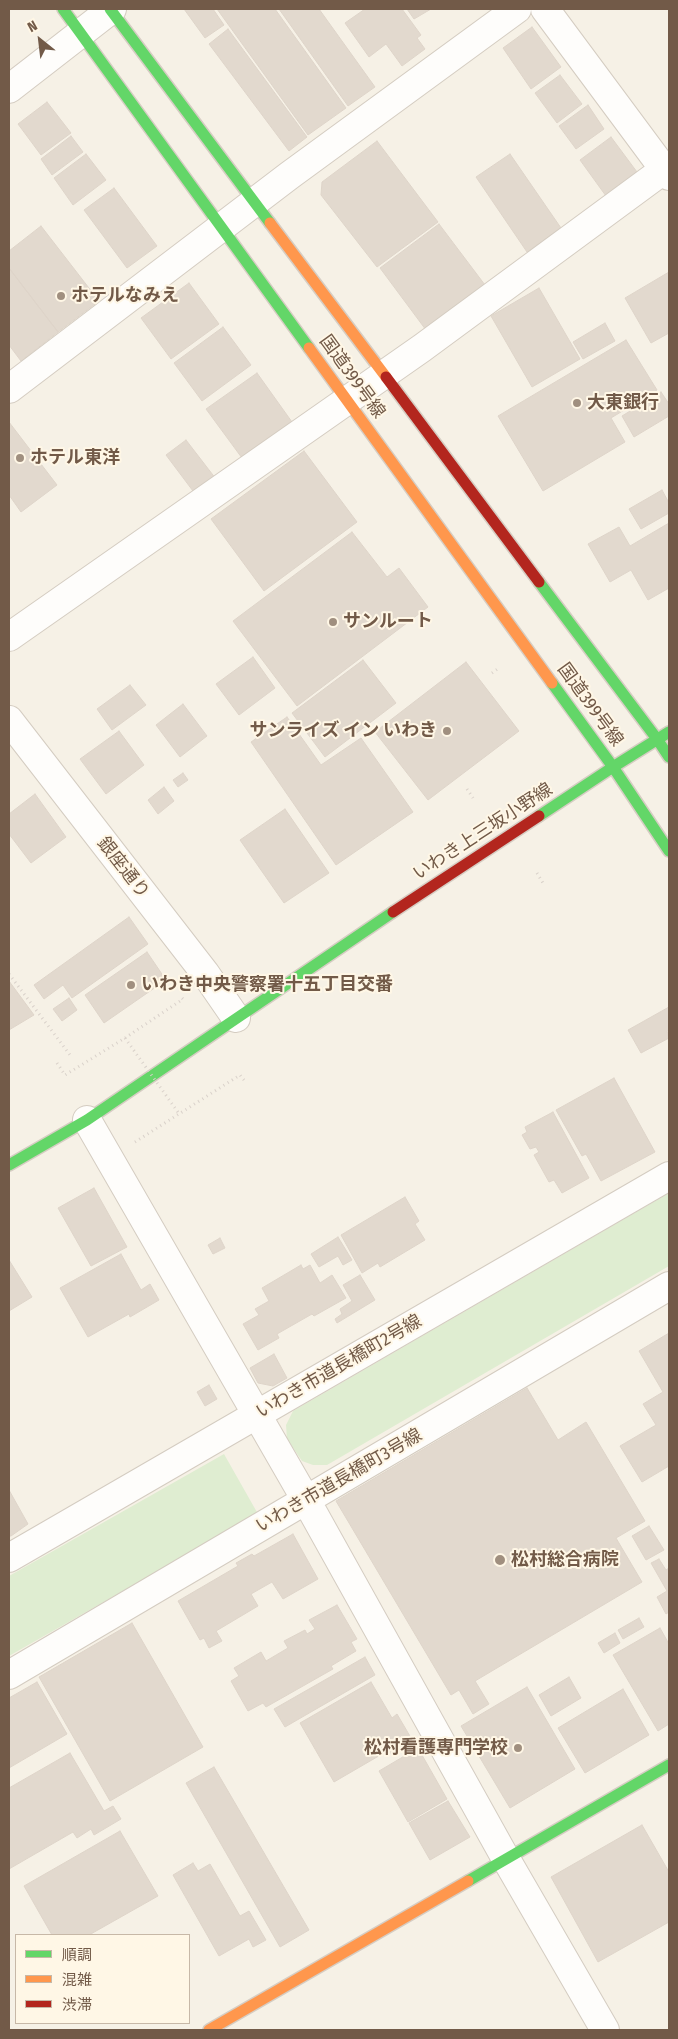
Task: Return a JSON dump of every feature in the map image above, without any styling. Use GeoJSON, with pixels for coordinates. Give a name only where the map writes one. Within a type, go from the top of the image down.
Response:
{"type":"FeatureCollection","features":[{"type":"Feature","properties":{"kind":"main road","name":"国道399号線"},"geometry":{"type":"LineString","coordinates":[[63,9],[613,767],[669,851]]}},
{"type":"Feature","properties":{"kind":"main road","name":"国道399号線"},"geometry":{"type":"LineString","coordinates":[[111,9],[669,756]]}},
{"type":"Feature","properties":{"kind":"main road","name":"いわき上三坂小野線"},"geometry":{"type":"LineString","coordinates":[[9,1165],[87,1120],[373,925],[669,732]]}},
{"type":"Feature","properties":{"kind":"main road"},"geometry":{"type":"LineString","coordinates":[[209,2030],[669,1765]]}},
{"type":"Feature","properties":{"kind":"street"},"geometry":{"type":"LineString","coordinates":[[9,89],[111,9]]}},
{"type":"Feature","properties":{"kind":"street"},"geometry":{"type":"LineString","coordinates":[[9,389],[255,202],[517,9]]}},
{"type":"Feature","properties":{"kind":"street"},"geometry":{"type":"LineString","coordinates":[[9,638],[384,374],[668,170],[545,9]]}},
{"type":"Feature","properties":{"kind":"street","name":"銀座通り"},"geometry":{"type":"LineString","coordinates":[[9,720],[205,973],[236,1018]]}},
{"type":"Feature","properties":{"kind":"street"},"geometry":{"type":"LineString","coordinates":[[87,1120],[306,1500],[506,1859],[605,2030]]}},
{"type":"Feature","properties":{"kind":"street","name":"いわき市道長橋町2号線"},"geometry":{"type":"LineString","coordinates":[[9,1558],[669,1176]]}},
{"type":"Feature","properties":{"kind":"street","name":"いわき市道長橋町3号線"},"geometry":{"type":"LineString","coordinates":[[9,1675],[669,1286]]}},
{"type":"Feature","properties":{"kind":"path"},"geometry":{"type":"LineString","coordinates":[[492,673],[499,668]]}},
{"type":"Feature","properties":{"kind":"path"},"geometry":{"type":"LineString","coordinates":[[467,789],[473,798]]}},
{"type":"Feature","properties":{"kind":"path"},"geometry":{"type":"LineString","coordinates":[[537,873],[543,883]]}},
{"type":"Feature","properties":{"kind":"path"},"geometry":{"type":"LineString","coordinates":[[9,974],[70,1055]]}},
{"type":"Feature","properties":{"kind":"path"},"geometry":{"type":"LineString","coordinates":[[57,1063],[65,1075],[183,999]]}},
{"type":"Feature","properties":{"kind":"path"},"geometry":{"type":"LineString","coordinates":[[125,1038],[180,1114]]}},
{"type":"Feature","properties":{"kind":"path"},"geometry":{"type":"LineString","coordinates":[[135,1141],[240,1074],[244,1080]]}},
{"type":"Feature","properties":{"kind":"green space"},"geometry":{"type":"Polygon","coordinates":[[[669,1193],[669,1266],[327,1465],[313,1465],[302,1461],[287,1439],[286,1425],[293,1411],[669,1193]]]}},
{"type":"Feature","properties":{"kind":"green space"},"geometry":{"type":"Polygon","coordinates":[[[224,1454],[258,1514],[9,1656],[9,1576],[224,1454]]]}},
{"type":"Feature","properties":{"kind":"building"},"geometry":{"type":"Polygon","coordinates":[[[184,9],[213,9],[224,25],[205,38],[184,9]]]}},
{"type":"Feature","properties":{"kind":"building"},"geometry":{"type":"Polygon","coordinates":[[[217,9],[275,9],[346,108],[308,135],[217,9]]]}},
{"type":"Feature","properties":{"kind":"building"},"geometry":{"type":"Polygon","coordinates":[[[279,9],[319,9],[375,87],[348,106],[279,9]]]}},
{"type":"Feature","properties":{"kind":"building"},"geometry":{"type":"Polygon","coordinates":[[[365,9],[402,9],[421,35],[417,38],[425,49],[402,66],[386,44],[369,57],[345,23],[365,9]]]}},
{"type":"Feature","properties":{"kind":"building"},"geometry":{"type":"Polygon","coordinates":[[[407,9],[431,9],[414,19],[407,9]]]}},
{"type":"Feature","properties":{"kind":"building"},"geometry":{"type":"Polygon","coordinates":[[[532,27],[561,67],[531,89],[503,48],[532,27]]]}},
{"type":"Feature","properties":{"kind":"building"},"geometry":{"type":"Polygon","coordinates":[[[228,29],[307,137],[289,151],[209,44],[228,29]]]}},
{"type":"Feature","properties":{"kind":"building"},"geometry":{"type":"Polygon","coordinates":[[[560,75],[582,104],[557,123],[535,93],[560,75]]]}},
{"type":"Feature","properties":{"kind":"building"},"geometry":{"type":"Polygon","coordinates":[[[47,102],[71,133],[41,155],[18,124],[47,102]]]}},
{"type":"Feature","properties":{"kind":"building"},"geometry":{"type":"Polygon","coordinates":[[[588,105],[604,129],[576,149],[559,126],[588,105]]]}},
{"type":"Feature","properties":{"kind":"building"},"geometry":{"type":"Polygon","coordinates":[[[71,136],[83,152],[52,175],[41,159],[71,136]]]}},
{"type":"Feature","properties":{"kind":"building"},"geometry":{"type":"Polygon","coordinates":[[[611,137],[637,172],[606,196],[580,160],[611,137]]]}},
{"type":"Feature","properties":{"kind":"building"},"geometry":{"type":"Polygon","coordinates":[[[377,141],[438,222],[377,267],[321,195],[322,182],[377,141]]]}},
{"type":"Feature","properties":{"kind":"building"},"geometry":{"type":"Polygon","coordinates":[[[86,154],[106,180],[73,205],[54,178],[86,154]]]}},
{"type":"Feature","properties":{"kind":"building"},"geometry":{"type":"Polygon","coordinates":[[[510,154],[561,228],[527,252],[476,177],[510,154]]]}},
{"type":"Feature","properties":{"kind":"building"},"geometry":{"type":"Polygon","coordinates":[[[114,188],[157,246],[127,268],[84,210],[114,188]]]}},
{"type":"Feature","properties":{"kind":"building"},"geometry":{"type":"Polygon","coordinates":[[[439,224],[485,285],[426,330],[380,268],[439,224]]]}},
{"type":"Feature","properties":{"kind":"building"},"geometry":{"type":"Polygon","coordinates":[[[41,226],[99,301],[58,332],[9,268],[9,251],[41,226]]]}},
{"type":"Feature","properties":{"kind":"building"},"geometry":{"type":"Polygon","coordinates":[[[9,268],[58,332],[21,361],[9,345],[9,268]]]}},
{"type":"Feature","properties":{"kind":"building"},"geometry":{"type":"Polygon","coordinates":[[[669,272],[669,333],[651,343],[625,298],[669,272]]]}},
{"type":"Feature","properties":{"kind":"building"},"geometry":{"type":"Polygon","coordinates":[[[189,283],[219,324],[171,359],[141,318],[189,283]]]}},
{"type":"Feature","properties":{"kind":"building"},"geometry":{"type":"Polygon","coordinates":[[[539,288],[580,359],[532,387],[491,316],[539,288]]]}},
{"type":"Feature","properties":{"kind":"building"},"geometry":{"type":"Polygon","coordinates":[[[605,323],[615,341],[583,359],[573,342],[605,323]]]}},
{"type":"Feature","properties":{"kind":"building"},"geometry":{"type":"Polygon","coordinates":[[[223,327],[251,365],[202,401],[174,363],[223,327]]]}},
{"type":"Feature","properties":{"kind":"building","name":"大東銀行"},"geometry":{"type":"Polygon","coordinates":[[[626,340],[657,390],[611,418],[625,442],[543,491],[498,416],[626,340]]]}},
{"type":"Feature","properties":{"kind":"building"},"geometry":{"type":"Polygon","coordinates":[[[257,373],[292,422],[242,458],[206,409],[257,373]]]}},
{"type":"Feature","properties":{"kind":"building"},"geometry":{"type":"Polygon","coordinates":[[[661,392],[669,404],[669,416],[634,437],[622,416],[661,392]]]}},
{"type":"Feature","properties":{"kind":"building"},"geometry":{"type":"Polygon","coordinates":[[[9,422],[57,485],[21,512],[9,495],[9,422]]]}},
{"type":"Feature","properties":{"kind":"building"},"geometry":{"type":"Polygon","coordinates":[[[186,440],[216,479],[196,495],[166,455],[186,440]]]}},
{"type":"Feature","properties":{"kind":"building"},"geometry":{"type":"Polygon","coordinates":[[[304,451],[357,522],[264,591],[211,519],[304,451]]]}},
{"type":"Feature","properties":{"kind":"building"},"geometry":{"type":"Polygon","coordinates":[[[662,490],[669,503],[669,513],[641,529],[629,509],[662,490]]]}},
{"type":"Feature","properties":{"kind":"building"},"geometry":{"type":"Polygon","coordinates":[[[669,523],[669,588],[648,600],[631,570],[610,582],[588,544],[619,527],[630,546],[669,523]]]}},
{"type":"Feature","properties":{"kind":"building"},"geometry":{"type":"Polygon","coordinates":[[[352,532],[387,577],[399,568],[428,607],[297,706],[233,621],[352,532]]]}},
{"type":"Feature","properties":{"kind":"building"},"geometry":{"type":"Polygon","coordinates":[[[253,657],[275,688],[239,715],[216,684],[253,657]]]}},
{"type":"Feature","properties":{"kind":"building"},"geometry":{"type":"Polygon","coordinates":[[[363,660],[396,703],[325,757],[292,713],[363,660]]]}},
{"type":"Feature","properties":{"kind":"building","name":"サンライズ イン いわき"},"geometry":{"type":"Polygon","coordinates":[[[466,662],[519,731],[428,800],[375,732],[466,662]]]}},
{"type":"Feature","properties":{"kind":"building"},"geometry":{"type":"Polygon","coordinates":[[[130,685],[146,705],[112,730],[97,709],[130,685]]]}},
{"type":"Feature","properties":{"kind":"building"},"geometry":{"type":"Polygon","coordinates":[[[183,704],[207,736],[180,757],[156,725],[183,704]]]}},
{"type":"Feature","properties":{"kind":"building"},"geometry":{"type":"Polygon","coordinates":[[[287,717],[321,765],[361,738],[413,812],[336,865],[251,742],[287,717]]]}},
{"type":"Feature","properties":{"kind":"building"},"geometry":{"type":"Polygon","coordinates":[[[119,731],[144,765],[106,794],[80,759],[119,731]]]}},
{"type":"Feature","properties":{"kind":"building"},"geometry":{"type":"Polygon","coordinates":[[[183,773],[188,780],[178,787],[173,780],[183,773]]]}},
{"type":"Feature","properties":{"kind":"building"},"geometry":{"type":"Polygon","coordinates":[[[164,787],[174,801],[158,814],[148,800],[164,787]]]}},
{"type":"Feature","properties":{"kind":"building"},"geometry":{"type":"Polygon","coordinates":[[[35,794],[66,837],[31,863],[9,834],[9,814],[35,794]]]}},
{"type":"Feature","properties":{"kind":"building"},"geometry":{"type":"Polygon","coordinates":[[[285,809],[329,873],[284,903],[240,840],[285,809]]]}},
{"type":"Feature","properties":{"kind":"building"},"geometry":{"type":"Polygon","coordinates":[[[129,917],[148,944],[72,998],[63,985],[44,999],[34,985],[129,917]]]}},
{"type":"Feature","properties":{"kind":"building"},"geometry":{"type":"Polygon","coordinates":[[[147,952],[166,980],[104,1023],[85,995],[147,952]]]}},
{"type":"Feature","properties":{"kind":"building"},"geometry":{"type":"Polygon","coordinates":[[[9,981],[34,1015],[9,1030],[9,981]]]}},
{"type":"Feature","properties":{"kind":"building"},"geometry":{"type":"Polygon","coordinates":[[[69,998],[77,1010],[62,1021],[53,1009],[69,998]]]}},
{"type":"Feature","properties":{"kind":"building"},"geometry":{"type":"Polygon","coordinates":[[[669,1007],[669,1030],[667,1031],[669,1038],[641,1053],[628,1030],[669,1007]]]}},
{"type":"Feature","properties":{"kind":"building"},"geometry":{"type":"Polygon","coordinates":[[[614,1078],[655,1152],[601,1181],[586,1154],[582,1156],[556,1110],[614,1078]]]}},
{"type":"Feature","properties":{"kind":"building"},"geometry":{"type":"Polygon","coordinates":[[[553,1112],[589,1178],[562,1193],[554,1180],[549,1182],[534,1155],[539,1152],[536,1147],[530,1149],[522,1135],[527,1132],[525,1127],[553,1112]]]}},
{"type":"Feature","properties":{"kind":"building"},"geometry":{"type":"Polygon","coordinates":[[[94,1188],[127,1247],[91,1266],[58,1208],[94,1188]]]}},
{"type":"Feature","properties":{"kind":"building"},"geometry":{"type":"Polygon","coordinates":[[[405,1197],[419,1221],[415,1224],[425,1240],[380,1267],[378,1263],[362,1273],[341,1235],[405,1197]]]}},
{"type":"Feature","properties":{"kind":"building"},"geometry":{"type":"Polygon","coordinates":[[[338,1237],[352,1260],[343,1265],[338,1256],[319,1267],[311,1254],[338,1237]]]}},
{"type":"Feature","properties":{"kind":"building"},"geometry":{"type":"Polygon","coordinates":[[[220,1238],[225,1248],[213,1254],[208,1245],[220,1238]]]}},
{"type":"Feature","properties":{"kind":"building"},"geometry":{"type":"Polygon","coordinates":[[[121,1254],[141,1290],[150,1284],[159,1300],[130,1317],[129,1314],[88,1337],[60,1288],[121,1254]]]}},
{"type":"Feature","properties":{"kind":"building"},"geometry":{"type":"Polygon","coordinates":[[[9,1260],[32,1297],[9,1311],[9,1260]]]}},
{"type":"Feature","properties":{"kind":"building"},"geometry":{"type":"Polygon","coordinates":[[[301,1265],[303,1269],[310,1265],[320,1283],[332,1275],[346,1298],[314,1316],[312,1314],[277,1334],[279,1338],[258,1350],[243,1324],[259,1315],[255,1309],[269,1301],[262,1288],[301,1265]]]}},
{"type":"Feature","properties":{"kind":"building"},"geometry":{"type":"Polygon","coordinates":[[[360,1275],[375,1300],[337,1323],[335,1319],[342,1314],[340,1309],[352,1301],[343,1285],[360,1275]]]}},
{"type":"Feature","properties":{"kind":"building"},"geometry":{"type":"Polygon","coordinates":[[[669,1333],[669,1466],[642,1482],[620,1446],[656,1425],[643,1404],[663,1392],[639,1351],[669,1333]]]}},
{"type":"Feature","properties":{"kind":"building"},"geometry":{"type":"Polygon","coordinates":[[[274,1354],[287,1378],[273,1386],[258,1383],[250,1368],[274,1354]]]}},
{"type":"Feature","properties":{"kind":"building"},"geometry":{"type":"Polygon","coordinates":[[[209,1385],[217,1399],[205,1406],[197,1392],[209,1385]]]}},
{"type":"Feature","properties":{"kind":"building","name":"松村総合病院"},"geometry":{"type":"Polygon","coordinates":[[[527,1388],[558,1440],[586,1422],[645,1521],[616,1538],[642,1582],[475,1681],[489,1704],[473,1714],[459,1690],[451,1695],[336,1501],[527,1388]]]}},
{"type":"Feature","properties":{"kind":"building"},"geometry":{"type":"Polygon","coordinates":[[[9,1490],[28,1524],[11,1536],[9,1536],[9,1490]]]}},
{"type":"Feature","properties":{"kind":"building"},"geometry":{"type":"Polygon","coordinates":[[[649,1526],[664,1550],[646,1560],[632,1536],[649,1526]]]}},
{"type":"Feature","properties":{"kind":"building"},"geometry":{"type":"Polygon","coordinates":[[[293,1534],[318,1579],[283,1599],[272,1582],[251,1594],[258,1606],[216,1631],[222,1641],[209,1648],[204,1638],[200,1640],[178,1601],[238,1566],[236,1563],[252,1554],[254,1556],[293,1534]]]}},
{"type":"Feature","properties":{"kind":"building"},"geometry":{"type":"Polygon","coordinates":[[[659,1559],[666,1570],[669,1568],[669,1612],[666,1614],[657,1597],[667,1591],[651,1563],[659,1559]]]}},
{"type":"Feature","properties":{"kind":"building"},"geometry":{"type":"Polygon","coordinates":[[[337,1605],[357,1639],[351,1642],[356,1651],[331,1666],[333,1669],[266,1707],[263,1703],[248,1711],[231,1681],[239,1676],[234,1668],[261,1652],[266,1661],[288,1648],[284,1641],[305,1630],[307,1634],[315,1629],[309,1620],[337,1605]]]}},
{"type":"Feature","properties":{"kind":"building"},"geometry":{"type":"Polygon","coordinates":[[[639,1618],[644,1627],[623,1639],[618,1630],[639,1618]]]}},
{"type":"Feature","properties":{"kind":"building"},"geometry":{"type":"Polygon","coordinates":[[[132,1623],[203,1747],[110,1801],[39,1677],[132,1623]]]}},
{"type":"Feature","properties":{"kind":"building"},"geometry":{"type":"Polygon","coordinates":[[[660,1628],[669,1644],[669,1724],[658,1731],[613,1655],[660,1628]]]}},
{"type":"Feature","properties":{"kind":"building"},"geometry":{"type":"Polygon","coordinates":[[[615,1633],[620,1643],[604,1653],[598,1643],[615,1633]]]}},
{"type":"Feature","properties":{"kind":"building"},"geometry":{"type":"Polygon","coordinates":[[[365,1657],[375,1675],[285,1727],[274,1709],[365,1657]]]}},
{"type":"Feature","properties":{"kind":"building"},"geometry":{"type":"Polygon","coordinates":[[[569,1677],[581,1698],[551,1716],[539,1695],[569,1677]]]}},
{"type":"Feature","properties":{"kind":"building"},"geometry":{"type":"Polygon","coordinates":[[[37,1682],[67,1734],[9,1768],[9,1698],[37,1682]]]}},
{"type":"Feature","properties":{"kind":"building"},"geometry":{"type":"Polygon","coordinates":[[[371,1682],[392,1718],[397,1714],[414,1743],[392,1755],[389,1750],[334,1782],[300,1723],[371,1682]]]}},
{"type":"Feature","properties":{"kind":"building","name":"松村看護専門学校"},"geometry":{"type":"Polygon","coordinates":[[[527,1687],[575,1769],[510,1808],[461,1726],[527,1687]]]}},
{"type":"Feature","properties":{"kind":"building"},"geometry":{"type":"Polygon","coordinates":[[[623,1689],[649,1735],[585,1773],[558,1728],[623,1689]]]}},
{"type":"Feature","properties":{"kind":"building"},"geometry":{"type":"Polygon","coordinates":[[[418,1748],[447,1799],[408,1822],[379,1771],[418,1748]]]}},
{"type":"Feature","properties":{"kind":"building"},"geometry":{"type":"Polygon","coordinates":[[[70,1753],[104,1811],[113,1806],[121,1819],[94,1835],[91,1829],[77,1838],[73,1832],[9,1869],[9,1788],[70,1753]]]}},
{"type":"Feature","properties":{"kind":"building"},"geometry":{"type":"Polygon","coordinates":[[[214,1767],[309,1930],[280,1947],[186,1783],[214,1767]]]}},
{"type":"Feature","properties":{"kind":"building"},"geometry":{"type":"Polygon","coordinates":[[[448,1801],[470,1837],[430,1860],[409,1823],[448,1801]]]}},
{"type":"Feature","properties":{"kind":"building"},"geometry":{"type":"Polygon","coordinates":[[[642,1825],[669,1872],[669,1922],[598,1962],[551,1877],[642,1825]]]}},
{"type":"Feature","properties":{"kind":"building"},"geometry":{"type":"Polygon","coordinates":[[[120,1831],[158,1896],[91,1934],[51,1934],[24,1886],[120,1831]]]}},
{"type":"Feature","properties":{"kind":"building"},"geometry":{"type":"Polygon","coordinates":[[[193,1863],[198,1871],[210,1864],[240,1916],[249,1911],[266,1940],[253,1947],[249,1939],[219,1956],[173,1875],[193,1863]]]}},
{"type":"Feature","properties":{"kind":"traffic: fast"},"geometry":{"type":"LineString","coordinates":[[63,9],[309,348]]}},
{"type":"Feature","properties":{"kind":"traffic: fast"},"geometry":{"type":"LineString","coordinates":[[110,9],[270,223]]}},
{"type":"Feature","properties":{"kind":"traffic: fast"},"geometry":{"type":"LineString","coordinates":[[539,582],[657,739]]}},
{"type":"Feature","properties":{"kind":"traffic: fast"},"geometry":{"type":"LineString","coordinates":[[552,683],[613,767],[669,732]]}},
{"type":"Feature","properties":{"kind":"traffic: fast"},"geometry":{"type":"LineString","coordinates":[[657,739],[669,757]]}},
{"type":"Feature","properties":{"kind":"traffic: fast"},"geometry":{"type":"LineString","coordinates":[[613,767],[669,851]]}},
{"type":"Feature","properties":{"kind":"traffic: fast"},"geometry":{"type":"LineString","coordinates":[[539,816],[613,767]]}},
{"type":"Feature","properties":{"kind":"traffic: fast"},"geometry":{"type":"LineString","coordinates":[[9,1165],[87,1120],[393,912]]}},
{"type":"Feature","properties":{"kind":"traffic: fast"},"geometry":{"type":"LineString","coordinates":[[468,1881],[669,1765]]}},
{"type":"Feature","properties":{"kind":"traffic: slow"},"geometry":{"type":"LineString","coordinates":[[270,223],[386,377]]}},
{"type":"Feature","properties":{"kind":"traffic: slow"},"geometry":{"type":"LineString","coordinates":[[309,348],[552,683]]}},
{"type":"Feature","properties":{"kind":"traffic: slow"},"geometry":{"type":"LineString","coordinates":[[209,2030],[468,1881]]}},
{"type":"Feature","properties":{"kind":"traffic: jam"},"geometry":{"type":"LineString","coordinates":[[386,377],[539,582]]}},
{"type":"Feature","properties":{"kind":"traffic: jam"},"geometry":{"type":"LineString","coordinates":[[393,912],[539,816]]}},
{"type":"Feature","properties":{"kind":"place","name":"ホテルなみえ"},"geometry":{"type":"Point","coordinates":[61,296]}},
{"type":"Feature","properties":{"kind":"place","name":"大東銀行"},"geometry":{"type":"Point","coordinates":[577,403]}},
{"type":"Feature","properties":{"kind":"place","name":"ホテル東洋"},"geometry":{"type":"Point","coordinates":[20,458]}},
{"type":"Feature","properties":{"kind":"place","name":"サンルート"},"geometry":{"type":"Point","coordinates":[333,622]}},
{"type":"Feature","properties":{"kind":"place","name":"サンライズ イン いわき"},"geometry":{"type":"Point","coordinates":[447,731]}},
{"type":"Feature","properties":{"kind":"place","name":"いわき中央警察署十五丁目交番"},"geometry":{"type":"Point","coordinates":[131,985]}},
{"type":"Feature","properties":{"kind":"place","name":"松村総合病院"},"geometry":{"type":"Point","coordinates":[500,1560]}},
{"type":"Feature","properties":{"kind":"place","name":"松村看護専門学校"},"geometry":{"type":"Point","coordinates":[518,1748]}}]}
